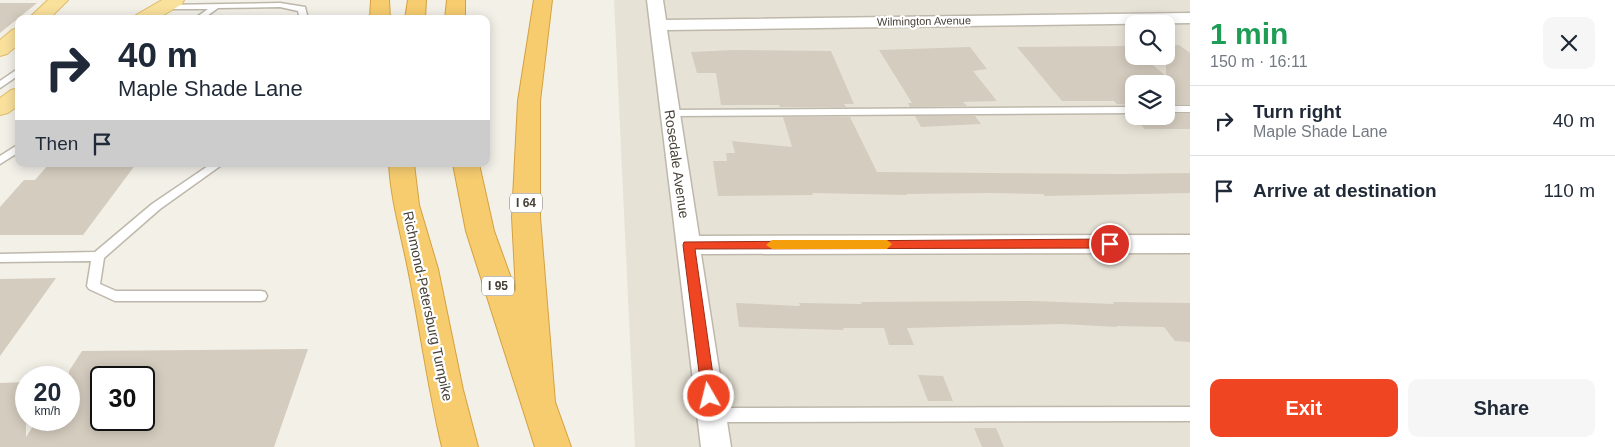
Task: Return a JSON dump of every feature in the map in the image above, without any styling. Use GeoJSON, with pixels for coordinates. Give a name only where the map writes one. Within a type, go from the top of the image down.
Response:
{"type":"FeatureCollection","features":[{"type":"Feature","properties":{"kind":"highway"},"geometry":{"type":"LineString","coordinates":[[380,0],[380,15]]}},
{"type":"Feature","properties":{"kind":"highway"},"geometry":{"type":"LineString","coordinates":[[415,15],[417,0]]}},
{"type":"Feature","properties":{"kind":"highway"},"geometry":{"type":"LineString","coordinates":[[455,15],[456,0]]}},
{"type":"Feature","properties":{"kind":"highway","name":"I 64"},"geometry":{"type":"LineString","coordinates":[[543,0],[529,101],[526,217],[538,406],[553,447]]}},
{"type":"Feature","properties":{"kind":"highway","name":"Richmond-Petersburg Turnpike"},"geometry":{"type":"LineString","coordinates":[[401,167],[406,205],[423,269],[446,390],[460,447]]}},
{"type":"Feature","properties":{"kind":"highway","name":"I 95"},"geometry":{"type":"LineString","coordinates":[[467,167],[480,231],[538,406]]}},
{"type":"Feature","properties":{"kind":"main road"},"geometry":{"type":"LineString","coordinates":[[42,15],[59,0]]}},
{"type":"Feature","properties":{"kind":"main road"},"geometry":{"type":"LineString","coordinates":[[149,15],[169,3]]}},
{"type":"Feature","properties":{"kind":"main road"},"geometry":{"type":"LineString","coordinates":[[0,50],[15,37]]}},
{"type":"Feature","properties":{"kind":"main road"},"geometry":{"type":"LineString","coordinates":[[0,108],[15,98]]}},
{"type":"Feature","properties":{"kind":"street","name":"Rosedale Avenue"},"geometry":{"type":"LineString","coordinates":[[655,0],[716,447]]}},
{"type":"Feature","properties":{"kind":"street","name":"Wilmington Avenue"},"geometry":{"type":"LineString","coordinates":[[658,24],[1190,18]]}},
{"type":"Feature","properties":{"kind":"street"},"geometry":{"type":"LineString","coordinates":[[689,245],[1190,244]]}},
{"type":"Feature","properties":{"kind":"lane"},"geometry":{"type":"LineString","coordinates":[[169,3],[216,6],[280,5],[302,9],[303,15]]}},
{"type":"Feature","properties":{"kind":"lane"},"geometry":{"type":"LineString","coordinates":[[204,15],[216,6]]}},
{"type":"Feature","properties":{"kind":"lane"},"geometry":{"type":"LineString","coordinates":[[0,85],[15,74]]}},
{"type":"Feature","properties":{"kind":"lane"},"geometry":{"type":"LineString","coordinates":[[1175,109],[1190,109]]}},
{"type":"Feature","properties":{"kind":"lane"},"geometry":{"type":"LineString","coordinates":[[670,113],[1125,110]]}},
{"type":"Feature","properties":{"kind":"lane"},"geometry":{"type":"LineString","coordinates":[[0,161],[15,150]]}},
{"type":"Feature","properties":{"kind":"lane"},"geometry":{"type":"LineString","coordinates":[[213,167],[163,200],[124,231],[98,256],[94,286],[115,296],[261,296]]}},
{"type":"Feature","properties":{"kind":"lane"},"geometry":{"type":"LineString","coordinates":[[0,258],[98,256]]}},
{"type":"Feature","properties":{"kind":"lane"},"geometry":{"type":"LineString","coordinates":[[712,415],[1190,414]]}},
{"type":"Feature","properties":{"kind":"shaded area"},"geometry":{"type":"Polygon","coordinates":[[[614,0],[1190,0],[1190,447],[635,447],[614,0]]]}},
{"type":"Feature","properties":{"kind":"building"},"geometry":{"type":"Polygon","coordinates":[[[0,3],[37,3],[22,15],[15,15],[15,21],[0,33],[0,3]]]}},
{"type":"Feature","properties":{"kind":"building"},"geometry":{"type":"Polygon","coordinates":[[[1175,45],[1179,45],[1190,53],[1190,104],[1175,104],[1175,75],[1166,75],[1166,65],[1175,65],[1175,45]]]}},
{"type":"Feature","properties":{"kind":"building"},"geometry":{"type":"Polygon","coordinates":[[[1125,46],[1125,65],[1153,65],[1165,75],[1125,75],[1125,104],[1117,104],[1114,101],[1062,101],[1017,47],[1125,46]]]}},
{"type":"Feature","properties":{"kind":"building"},"geometry":{"type":"Polygon","coordinates":[[[970,47],[987,69],[973,71],[997,101],[963,102],[967,106],[910,107],[908,103],[912,103],[879,50],[970,47]]]}},
{"type":"Feature","properties":{"kind":"building"},"geometry":{"type":"Polygon","coordinates":[[[733,50],[831,51],[854,104],[844,104],[846,107],[721,105],[716,73],[697,73],[691,52],[733,50]]]}},
{"type":"Feature","properties":{"kind":"building"},"geometry":{"type":"Polygon","coordinates":[[[1175,114],[1190,114],[1190,129],[1145,129],[1141,125],[1175,125],[1175,114]]]}},
{"type":"Feature","properties":{"kind":"building"},"geometry":{"type":"Polygon","coordinates":[[[915,116],[975,116],[981,124],[921,127],[915,116]]]}},
{"type":"Feature","properties":{"kind":"building"},"geometry":{"type":"Polygon","coordinates":[[[783,117],[850,117],[877,172],[1190,173],[1190,193],[1045,196],[1043,194],[990,193],[907,195],[812,193],[813,195],[718,196],[713,161],[727,161],[726,153],[735,153],[732,141],[792,147],[783,117]]]}},
{"type":"Feature","properties":{"kind":"building"},"geometry":{"type":"Polygon","coordinates":[[[46,167],[134,167],[83,235],[0,235],[0,207],[24,180],[35,180],[46,167]]]}},
{"type":"Feature","properties":{"kind":"building"},"geometry":{"type":"Polygon","coordinates":[[[56,278],[0,356],[0,279],[56,278]]]}},
{"type":"Feature","properties":{"kind":"building"},"geometry":{"type":"Polygon","coordinates":[[[1033,301],[1114,304],[1113,302],[1190,303],[1190,342],[1175,341],[1164,327],[1061,324],[907,328],[914,345],[889,345],[884,328],[843,328],[844,330],[739,327],[736,303],[800,306],[799,303],[862,304],[861,302],[1033,301]]]}},
{"type":"Feature","properties":{"kind":"building"},"geometry":{"type":"Polygon","coordinates":[[[308,349],[274,447],[0,447],[0,383],[15,382],[15,431],[26,431],[26,437],[30,431],[80,431],[80,366],[72,366],[82,351],[308,349]]]}},
{"type":"Feature","properties":{"kind":"building"},"geometry":{"type":"Polygon","coordinates":[[[918,375],[943,376],[953,401],[928,401],[918,375]]]}},
{"type":"Feature","properties":{"kind":"building"},"geometry":{"type":"Polygon","coordinates":[[[974,428],[996,428],[1004,447],[982,447],[974,428]]]}},
{"type":"Feature","properties":{"kind":"slow traffic"},"geometry":{"type":"LineString","coordinates":[[772,245],[887,244]]}},
{"type":"Feature","properties":{"kind":"route"},"geometry":{"type":"LineString","coordinates":[[709,396],[689,245],[1110,244]]}}]}
